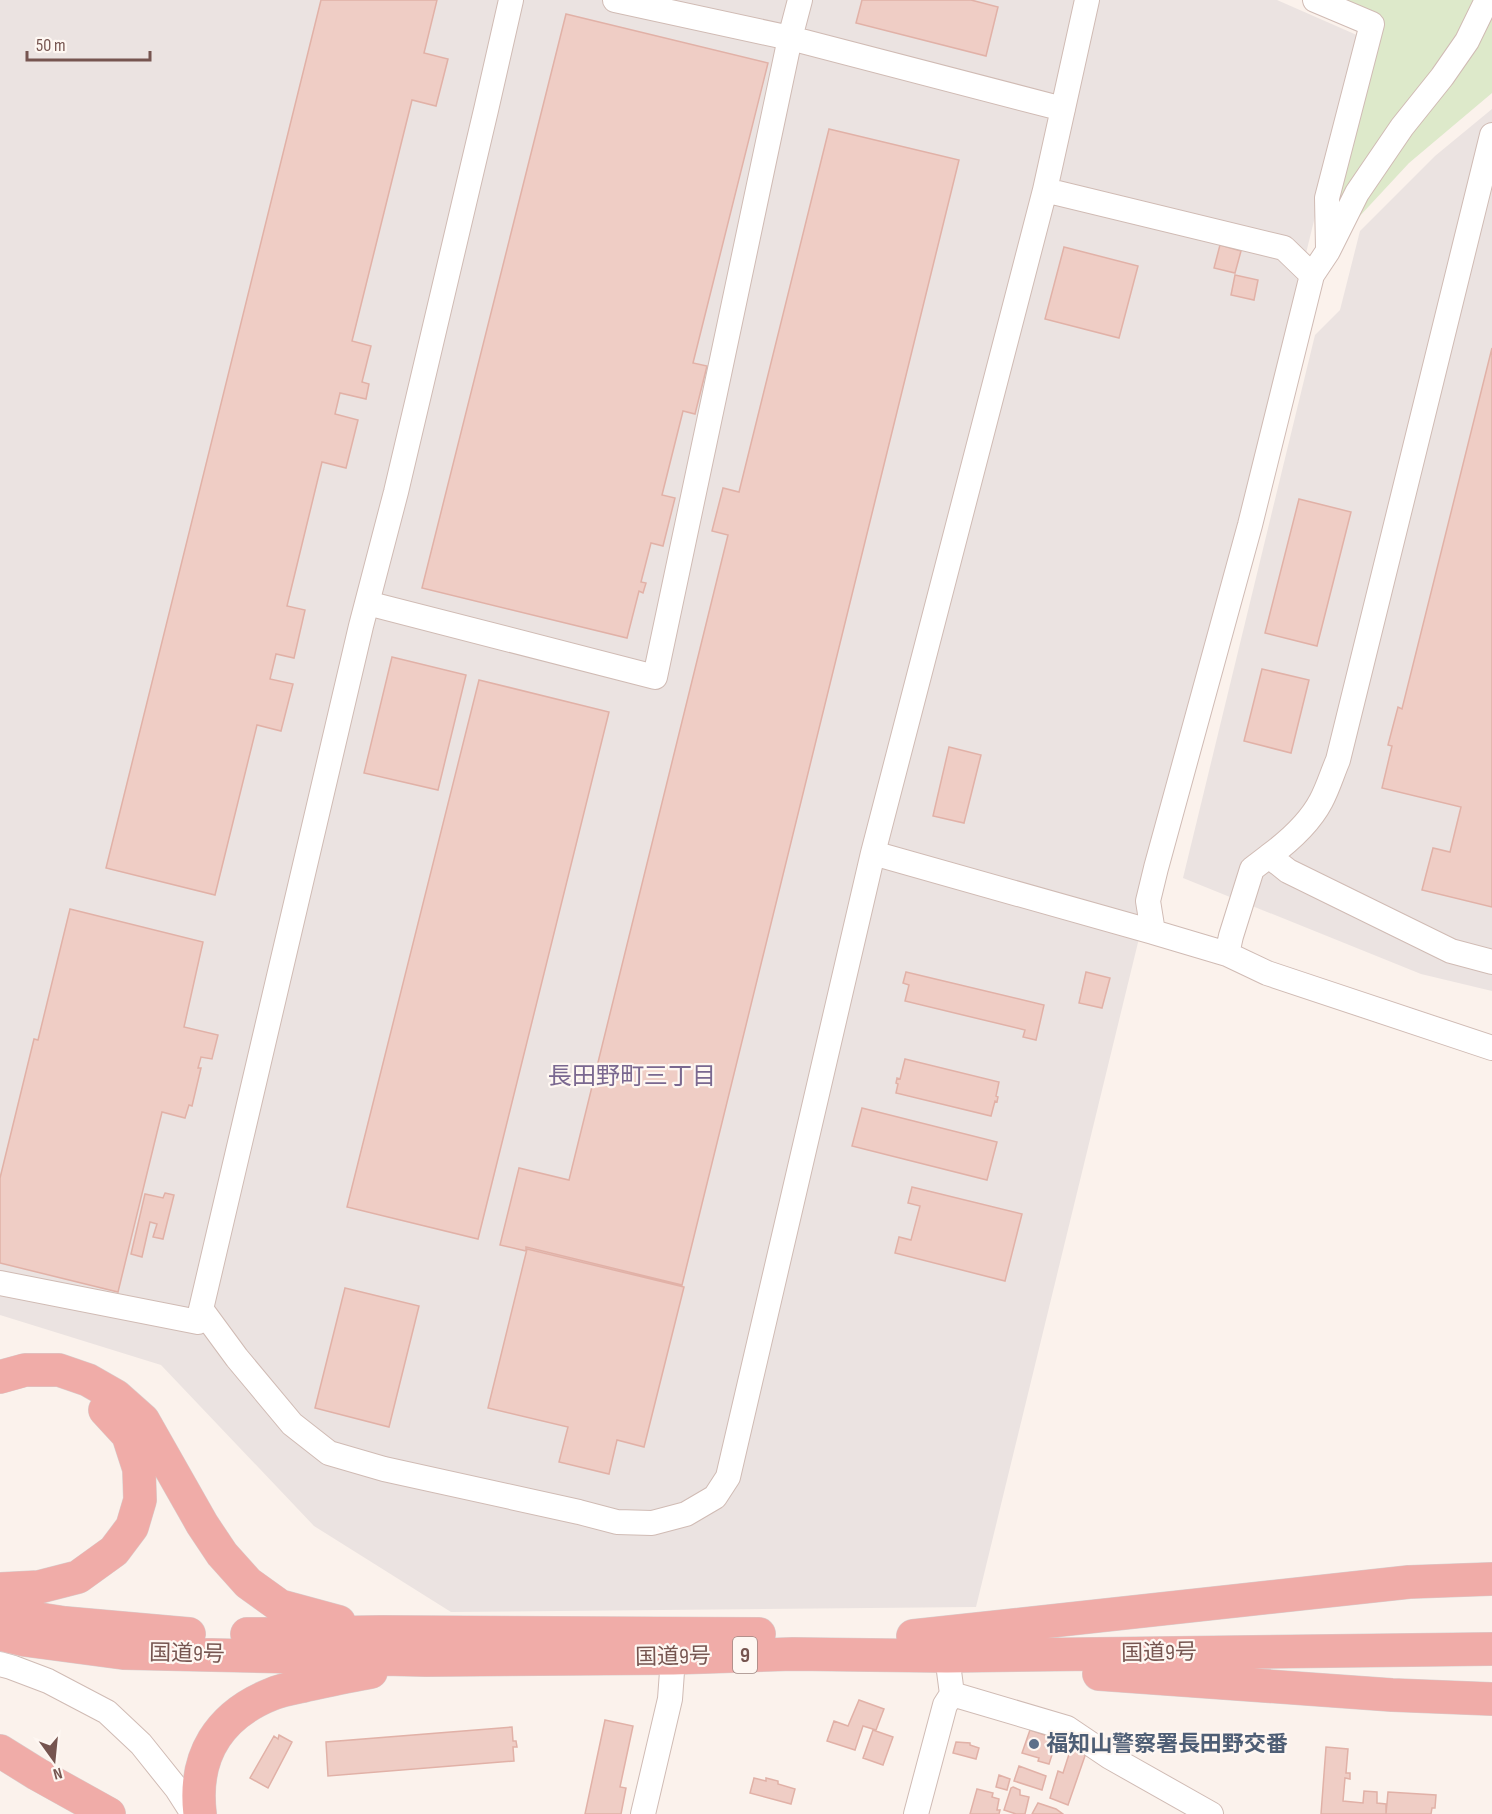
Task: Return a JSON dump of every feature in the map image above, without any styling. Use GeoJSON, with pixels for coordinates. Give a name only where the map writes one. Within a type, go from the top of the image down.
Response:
{"type":"FeatureCollection","features":[{"type":"Feature","properties":{"kind":"highway"},"geometry":{"type":"LineString","coordinates":[[0,1377],[25,1370],[59,1370],[88,1380],[116,1396],[143,1420],[202,1524],[222,1554],[248,1583],[280,1606],[381,1632]]}},
{"type":"Feature","properties":{"kind":"highway"},"geometry":{"type":"LineString","coordinates":[[0,1396],[28,1388],[53,1390],[79,1395],[106,1410],[128,1435],[139,1469],[140,1500],[132,1527],[114,1551],[78,1577],[39,1587],[0,1589]]}},
{"type":"Feature","properties":{"kind":"highway"},"geometry":{"type":"LineString","coordinates":[[913,1636],[1409,1582],[1492,1579]]}},
{"type":"Feature","properties":{"kind":"highway","name":"国道9号"},"geometry":{"type":"LineString","coordinates":[[0,1613],[65,1623],[183,1634],[257,1635],[381,1632],[631,1632],[913,1636],[1492,1630]]}},
{"type":"Feature","properties":{"kind":"highway","name":"国道9号"},"geometry":{"type":"LineString","coordinates":[[0,1634],[25,1640],[123,1653],[426,1660],[673,1658],[793,1654],[947,1656],[1492,1648]]}},
{"type":"Feature","properties":{"kind":"highway"},"geometry":{"type":"LineString","coordinates":[[947,1656],[1013,1670],[1138,1676],[1392,1695],[1492,1699]]}},
{"type":"Feature","properties":{"kind":"highway"},"geometry":{"type":"LineString","coordinates":[[200,1814],[199,1789],[204,1762],[214,1736],[236,1712],[273,1693],[426,1660]]}},
{"type":"Feature","properties":{"kind":"highway"},"geometry":{"type":"LineString","coordinates":[[0,1751],[109,1814]]}},
{"type":"Feature","properties":{"kind":"highway"},"geometry":{"type":"LineString","coordinates":[[0,1772],[75,1814]]}},
{"type":"Feature","properties":{"kind":"street"},"geometry":{"type":"LineString","coordinates":[[0,1283],[198,1322],[511,0]]}},
{"type":"Feature","properties":{"kind":"street"},"geometry":{"type":"LineString","coordinates":[[615,0],[790,38],[1063,109]]}},
{"type":"Feature","properties":{"kind":"street"},"geometry":{"type":"LineString","coordinates":[[367,603],[655,677],[790,38],[800,0]]}},
{"type":"Feature","properties":{"kind":"street"},"geometry":{"type":"LineString","coordinates":[[201,1309],[237,1358],[292,1424],[329,1453],[384,1469],[617,1522],[652,1522],[686,1514],[715,1497],[728,1477],[873,853],[1045,190],[1088,0]]}},
{"type":"Feature","properties":{"kind":"street"},"geometry":{"type":"LineString","coordinates":[[1315,0],[1372,24],[1327,198],[1328,251]]}},
{"type":"Feature","properties":{"kind":"street"},"geometry":{"type":"LineString","coordinates":[[1153,932],[1148,901],[1250,525],[1312,275],[1328,251],[1357,193],[1402,127],[1443,77],[1467,41],[1487,0]]}},
{"type":"Feature","properties":{"kind":"street"},"geometry":{"type":"LineString","coordinates":[[1227,954],[1252,868],[1278,850],[1307,821],[1322,801],[1338,760],[1492,135]]}},
{"type":"Feature","properties":{"kind":"street"},"geometry":{"type":"LineString","coordinates":[[1045,190],[1284,248],[1312,275]]}},
{"type":"Feature","properties":{"kind":"street"},"geometry":{"type":"LineString","coordinates":[[873,853],[1227,954],[1267,973],[1492,1048]]}},
{"type":"Feature","properties":{"kind":"street"},"geometry":{"type":"LineString","coordinates":[[1269,856],[1288,872],[1451,951],[1492,962]]}},
{"type":"Feature","properties":{"kind":"street"},"geometry":{"type":"LineString","coordinates":[[916,1814],[945,1705],[952,1694],[947,1656]]}},
{"type":"Feature","properties":{"kind":"street"},"geometry":{"type":"LineString","coordinates":[[643,1814],[670,1699],[673,1658]]}},
{"type":"Feature","properties":{"kind":"street"},"geometry":{"type":"LineString","coordinates":[[0,1664],[48,1681],[107,1712],[141,1744],[193,1814]]}},
{"type":"Feature","properties":{"kind":"street"},"geometry":{"type":"LineString","coordinates":[[952,1694],[1067,1728],[1181,1806],[1211,1814]]}},
{"type":"Feature","properties":{"kind":"shaded area"},"geometry":{"type":"Polygon","coordinates":[[[0,0],[1277,0],[1359,36],[976,1607],[451,1612],[314,1526],[161,1365],[0,1315],[0,0]]]}},
{"type":"Feature","properties":{"kind":"shaded area"},"geometry":{"type":"Polygon","coordinates":[[[1492,109],[1492,991],[1421,974],[1183,878],[1315,335],[1340,310],[1360,231],[1435,156],[1492,109]]]}},
{"type":"Feature","properties":{"kind":"green space"},"geometry":{"type":"Polygon","coordinates":[[[1326,0],[1483,0],[1336,214],[1378,22],[1326,0]]]}},
{"type":"Feature","properties":{"kind":"green space"},"geometry":{"type":"Polygon","coordinates":[[[1492,0],[1492,93],[1409,163],[1357,219],[1368,179],[1492,0]]]}},
{"type":"Feature","properties":{"kind":"building"},"geometry":{"type":"Polygon","coordinates":[[[321,0],[437,0],[424,53],[448,59],[436,106],[412,100],[352,341],[371,346],[362,382],[369,384],[366,399],[340,393],[335,414],[358,420],[346,468],[322,462],[287,606],[305,610],[294,658],[276,654],[270,679],[293,684],[281,731],[257,725],[215,895],[106,868],[321,0]]]}},
{"type":"Feature","properties":{"kind":"building"},"geometry":{"type":"Polygon","coordinates":[[[862,0],[971,0],[998,7],[986,56],[856,23],[862,0]]]}},
{"type":"Feature","properties":{"kind":"building"},"geometry":{"type":"Polygon","coordinates":[[[566,14],[768,63],[693,363],[707,366],[695,414],[683,411],[662,495],[675,498],[663,546],[651,543],[641,582],[646,583],[643,593],[639,591],[627,638],[422,588],[566,14]]]}},
{"type":"Feature","properties":{"kind":"building"},"geometry":{"type":"Polygon","coordinates":[[[829,129],[959,160],[682,1285],[526,1247],[526,1251],[500,1245],[519,1168],[569,1180],[728,535],[712,531],[723,488],[739,492],[829,129]]]}},
{"type":"Feature","properties":{"kind":"building"},"geometry":{"type":"Polygon","coordinates":[[[1220,245],[1241,251],[1235,273],[1214,268],[1220,245]]]}},
{"type":"Feature","properties":{"kind":"building"},"geometry":{"type":"Polygon","coordinates":[[[1064,247],[1138,266],[1119,338],[1045,319],[1064,247]]]}},
{"type":"Feature","properties":{"kind":"building"},"geometry":{"type":"Polygon","coordinates":[[[1235,275],[1258,280],[1254,300],[1231,295],[1235,275]]]}},
{"type":"Feature","properties":{"kind":"building"},"geometry":{"type":"Polygon","coordinates":[[[1492,348],[1492,907],[1422,890],[1433,848],[1450,852],[1461,807],[1382,788],[1392,746],[1388,745],[1398,707],[1402,709],[1492,348]]]}},
{"type":"Feature","properties":{"kind":"building"},"geometry":{"type":"Polygon","coordinates":[[[1299,499],[1351,512],[1317,646],[1265,633],[1299,499]]]}},
{"type":"Feature","properties":{"kind":"building"},"geometry":{"type":"Polygon","coordinates":[[[392,657],[466,675],[438,790],[364,773],[392,657]]]}},
{"type":"Feature","properties":{"kind":"building"},"geometry":{"type":"Polygon","coordinates":[[[1262,669],[1309,680],[1291,753],[1244,741],[1262,669]]]}},
{"type":"Feature","properties":{"kind":"building"},"geometry":{"type":"Polygon","coordinates":[[[479,680],[609,712],[478,1239],[347,1207],[479,680]]]}},
{"type":"Feature","properties":{"kind":"building"},"geometry":{"type":"Polygon","coordinates":[[[949,747],[981,755],[964,823],[933,816],[949,747]]]}},
{"type":"Feature","properties":{"kind":"building"},"geometry":{"type":"Polygon","coordinates":[[[70,909],[203,942],[184,1027],[218,1035],[212,1059],[201,1057],[198,1068],[201,1068],[192,1106],[189,1105],[185,1118],[162,1112],[118,1292],[0,1263],[0,1178],[34,1039],[38,1040],[70,909]]]}},
{"type":"Feature","properties":{"kind":"building"},"geometry":{"type":"Polygon","coordinates":[[[906,972],[1044,1005],[1036,1040],[1023,1037],[1025,1030],[905,1001],[909,985],[903,983],[906,972]]]}},
{"type":"Feature","properties":{"kind":"building"},"geometry":{"type":"Polygon","coordinates":[[[1086,972],[1110,978],[1102,1008],[1079,1003],[1086,972]]]}},
{"type":"Feature","properties":{"kind":"building"},"geometry":{"type":"Polygon","coordinates":[[[905,1059],[999,1082],[997,1102],[995,1101],[991,1116],[896,1093],[897,1078],[900,1079],[905,1059]]]}},
{"type":"Feature","properties":{"kind":"building"},"geometry":{"type":"Polygon","coordinates":[[[862,1108],[997,1142],[987,1180],[852,1146],[862,1108]]]}},
{"type":"Feature","properties":{"kind":"building"},"geometry":{"type":"Polygon","coordinates":[[[912,1187],[1022,1214],[1005,1281],[895,1253],[899,1237],[911,1240],[920,1206],[908,1203],[912,1187]]]}},
{"type":"Feature","properties":{"kind":"building"},"geometry":{"type":"Polygon","coordinates":[[[165,1193],[174,1195],[163,1239],[153,1237],[157,1224],[150,1222],[142,1257],[131,1254],[145,1194],[163,1198],[165,1193]]]}},
{"type":"Feature","properties":{"kind":"building"},"geometry":{"type":"Polygon","coordinates":[[[527,1249],[684,1287],[644,1447],[617,1440],[609,1474],[559,1462],[568,1427],[488,1408],[527,1249]]]}},
{"type":"Feature","properties":{"kind":"building"},"geometry":{"type":"Polygon","coordinates":[[[345,1288],[419,1306],[389,1427],[315,1408],[345,1288]]]}},
{"type":"Feature","properties":{"kind":"building"},"geometry":{"type":"Polygon","coordinates":[[[859,1700],[884,1709],[876,1730],[863,1726],[855,1750],[827,1741],[834,1721],[848,1726],[859,1700]]]}},
{"type":"Feature","properties":{"kind":"building"},"geometry":{"type":"Polygon","coordinates":[[[605,1720],[633,1726],[620,1787],[626,1788],[621,1814],[585,1814],[605,1720]]]}},
{"type":"Feature","properties":{"kind":"building"},"geometry":{"type":"Polygon","coordinates":[[[512,1727],[513,1741],[516,1741],[517,1747],[513,1747],[514,1761],[328,1776],[326,1742],[512,1727]]]}},
{"type":"Feature","properties":{"kind":"building"},"geometry":{"type":"Polygon","coordinates":[[[873,1730],[893,1737],[883,1765],[863,1758],[873,1730]]]}},
{"type":"Feature","properties":{"kind":"building"},"geometry":{"type":"Polygon","coordinates":[[[1030,1730],[1057,1739],[1049,1764],[1022,1753],[1030,1730]]]}},
{"type":"Feature","properties":{"kind":"building"},"geometry":{"type":"Polygon","coordinates":[[[279,1735],[292,1742],[268,1788],[250,1778],[274,1736],[278,1739],[279,1735]]]}},
{"type":"Feature","properties":{"kind":"building"},"geometry":{"type":"Polygon","coordinates":[[[956,1742],[970,1743],[979,1748],[976,1759],[953,1753],[956,1742]]]}},
{"type":"Feature","properties":{"kind":"building"},"geometry":{"type":"Polygon","coordinates":[[[1326,1747],[1348,1749],[1346,1773],[1350,1773],[1350,1779],[1345,1778],[1343,1801],[1363,1803],[1364,1791],[1377,1792],[1377,1803],[1386,1804],[1386,1814],[1321,1814],[1326,1747]]]}},
{"type":"Feature","properties":{"kind":"building"},"geometry":{"type":"Polygon","coordinates":[[[1071,1748],[1086,1753],[1068,1805],[1050,1798],[1058,1771],[1063,1773],[1071,1748]]]}},
{"type":"Feature","properties":{"kind":"building"},"geometry":{"type":"Polygon","coordinates":[[[1019,1766],[1046,1776],[1042,1790],[1014,1781],[1019,1766]]]}},
{"type":"Feature","properties":{"kind":"building"},"geometry":{"type":"Polygon","coordinates":[[[999,1775],[1010,1779],[1007,1790],[996,1787],[999,1775]]]}},
{"type":"Feature","properties":{"kind":"building"},"geometry":{"type":"Polygon","coordinates":[[[754,1778],[778,1781],[778,1784],[795,1789],[791,1804],[750,1793],[754,1778]]]}},
{"type":"Feature","properties":{"kind":"building"},"geometry":{"type":"Polygon","coordinates":[[[1013,1787],[1020,1790],[1020,1795],[1029,1797],[1025,1814],[1004,1810],[1013,1787]]]}},
{"type":"Feature","properties":{"kind":"building"},"geometry":{"type":"Polygon","coordinates":[[[977,1789],[993,1793],[992,1797],[999,1799],[997,1810],[1000,1810],[999,1814],[970,1814],[977,1789]]]}},
{"type":"Feature","properties":{"kind":"building"},"geometry":{"type":"Polygon","coordinates":[[[1388,1792],[1436,1795],[1435,1808],[1432,1808],[1431,1814],[1386,1814],[1388,1792]]]}},
{"type":"Feature","properties":{"kind":"building"},"geometry":{"type":"Polygon","coordinates":[[[1038,1803],[1056,1809],[1063,1814],[1032,1814],[1038,1803]]]}},
{"type":"Feature","properties":{"kind":"place","name":"福知山警察署長田野交番"},"geometry":{"type":"Point","coordinates":[1034,1744]}},
{"type":"Feature","properties":{"kind":"district","name":"長田野町三丁目"},"geometry":{"type":"Point","coordinates":[632,1076]}}]}
